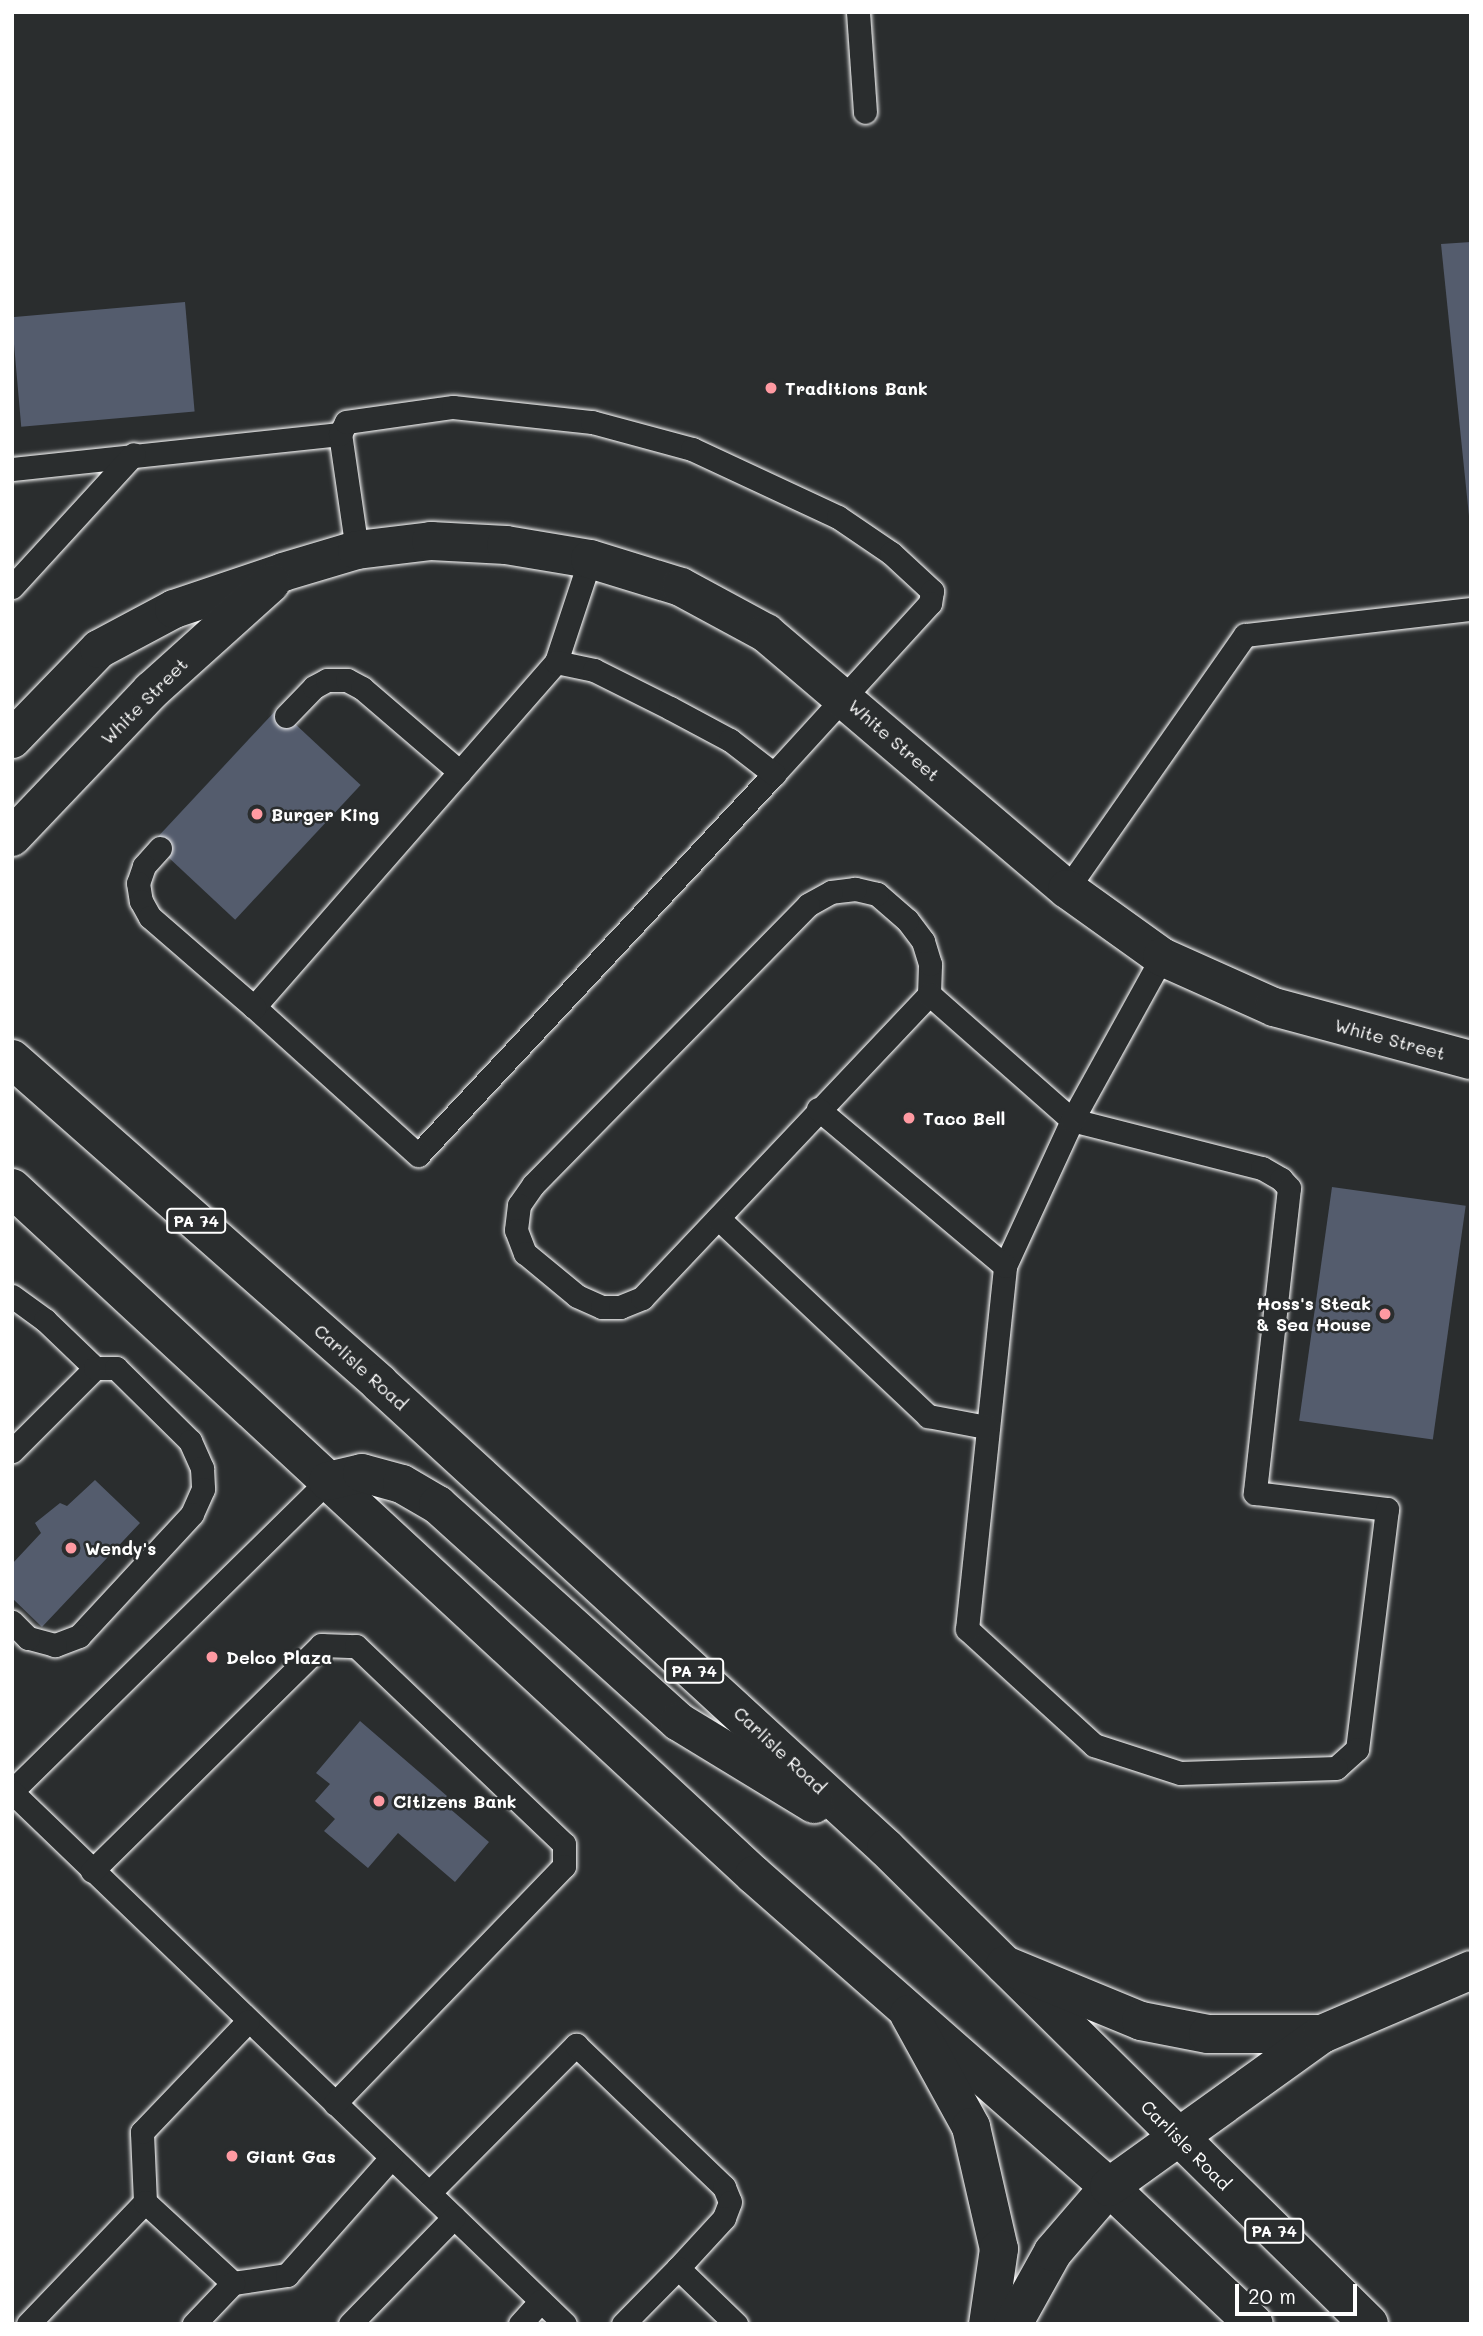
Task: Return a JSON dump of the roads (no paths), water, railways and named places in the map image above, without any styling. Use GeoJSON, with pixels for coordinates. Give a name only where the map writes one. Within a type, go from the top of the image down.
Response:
{"type":"FeatureCollection","features":[{"type":"Feature","properties":{"kind":"main road","name":"White Street"},"geometry":{"type":"LineString","coordinates":[[12,739],[99,649],[174,609],[283,572],[357,550],[431,541],[506,545],[590,559],[681,587],[766,634],[844,697],[1067,888],[1162,957],[1274,1007],[1471,1060]]}},
{"type":"Feature","properties":{"kind":"main road","name":"White Street"},"geometry":{"type":"LineString","coordinates":[[12,837],[151,691],[283,572]]}},
{"type":"Feature","properties":{"kind":"main road","name":"Carlisle Road"},"geometry":{"type":"LineString","coordinates":[[12,1059],[379,1382],[886,1847],[1369,2324]]}},
{"type":"Feature","properties":{"kind":"main road"},"geometry":{"type":"LineString","coordinates":[[12,1188],[909,2014],[1109,2187],[1254,2324]]}},
{"type":"Feature","properties":{"kind":"main road"},"geometry":{"type":"LineString","coordinates":[[328,1481],[362,1474],[401,1484],[438,1505],[678,1722],[886,1847]]}},
{"type":"Feature","properties":{"kind":"main road"},"geometry":{"type":"LineString","coordinates":[[1005,1965],[1142,2021],[1208,2034],[1322,2034]]}},
{"type":"Feature","properties":{"kind":"main road"},"geometry":{"type":"LineString","coordinates":[[1013,2324],[1053,2252],[1109,2187],[1322,2034],[1471,1970]]}},
{"type":"Feature","properties":{"kind":"main road"},"geometry":{"type":"LineString","coordinates":[[909,2014],[971,2127],[999,2249],[988,2324]]}},
{"type":"Feature","properties":{"kind":"lane"},"geometry":{"type":"LineString","coordinates":[[858,12],[865,112]]}},
{"type":"Feature","properties":{"kind":"lane"},"geometry":{"type":"LineString","coordinates":[[160,848],[144,866],[138,883],[146,909],[418,1155],[930,603],[932,591],[891,553],[805,500],[692,449],[592,422],[453,407],[346,422],[340,434],[357,550]]}},
{"type":"Feature","properties":{"kind":"lane"},"geometry":{"type":"LineString","coordinates":[[12,469],[340,434]]}},
{"type":"Feature","properties":{"kind":"lane"},"geometry":{"type":"LineString","coordinates":[[12,587],[134,454]]}},
{"type":"Feature","properties":{"kind":"lane"},"geometry":{"type":"LineString","coordinates":[[254,1007],[556,662],[590,559]]}},
{"type":"Feature","properties":{"kind":"lane"},"geometry":{"type":"LineString","coordinates":[[1067,888],[1245,635],[1471,609]]}},
{"type":"Feature","properties":{"kind":"lane"},"geometry":{"type":"LineString","coordinates":[[556,662],[594,670],[670,708],[730,740],[774,774]]}},
{"type":"Feature","properties":{"kind":"lane"},"geometry":{"type":"LineString","coordinates":[[286,716],[314,687],[327,680],[347,680],[362,688],[460,772]]}},
{"type":"Feature","properties":{"kind":"lane"},"geometry":{"type":"LineString","coordinates":[[855,889],[877,894],[907,920],[923,940],[930,964],[929,993],[642,1298],[620,1307],[601,1307],[577,1296],[525,1253],[516,1230],[519,1205],[533,1185],[808,905],[831,892],[855,889]]}},
{"type":"Feature","properties":{"kind":"lane"},"geometry":{"type":"LineString","coordinates":[[929,993],[1072,1120],[1262,1168],[1289,1188],[1255,1493],[1387,1509],[1357,1749],[1336,1768],[1180,1773],[1094,1745],[967,1629],[986,1427],[1005,1266],[1072,1120],[1162,957]]}},
{"type":"Feature","properties":{"kind":"lane"},"geometry":{"type":"LineString","coordinates":[[818,1109],[1005,1266]]}},
{"type":"Feature","properties":{"kind":"lane"},"geometry":{"type":"LineString","coordinates":[[718,1217],[928,1416],[986,1427]]}},
{"type":"Feature","properties":{"kind":"lane"},"geometry":{"type":"LineString","coordinates":[[12,1296],[45,1320],[95,1368],[116,1368],[190,1441],[202,1468],[203,1489],[192,1514],[79,1636],[55,1645],[28,1638],[12,1622]]}},
{"type":"Feature","properties":{"kind":"lane"},"geometry":{"type":"LineString","coordinates":[[12,1451],[95,1368]]}},
{"type":"Feature","properties":{"kind":"lane"},"geometry":{"type":"LineString","coordinates":[[328,1481],[12,1791],[565,2324]]}},
{"type":"Feature","properties":{"kind":"lane"},"geometry":{"type":"LineString","coordinates":[[92,1871],[321,1645],[356,1646],[564,1844],[564,1866],[335,2103]]}},
{"type":"Feature","properties":{"kind":"lane"},"geometry":{"type":"LineString","coordinates":[[233,2283],[145,2202],[142,2132],[248,2021]]}},
{"type":"Feature","properties":{"kind":"lane"},"geometry":{"type":"LineString","coordinates":[[429,2193],[576,2045],[724,2187],[730,2202],[724,2218],[624,2324]]}},
{"type":"Feature","properties":{"kind":"lane"},"geometry":{"type":"LineString","coordinates":[[194,2324],[233,2283],[287,2275],[391,2158]]}},
{"type":"Feature","properties":{"kind":"lane"},"geometry":{"type":"LineString","coordinates":[[28,2324],[145,2202]]}},
{"type":"Feature","properties":{"kind":"lane"},"geometry":{"type":"LineString","coordinates":[[350,2324],[454,2217]]}},
{"type":"Feature","properties":{"kind":"lane"},"geometry":{"type":"LineString","coordinates":[[678,2268],[736,2324]]}},
{"type":"Feature","properties":{"kind":"lane"},"geometry":{"type":"LineString","coordinates":[[520,2324],[541,2301]]}},
{"type":"Feature","properties":{"kind":"place","name":"Traditions Bank"},"geometry":{"type":"Point","coordinates":[771,388]}},
{"type":"Feature","properties":{"kind":"place","name":"Burger King"},"geometry":{"type":"Point","coordinates":[257,814]}},
{"type":"Feature","properties":{"kind":"place","name":"Taco Bell"},"geometry":{"type":"Point","coordinates":[909,1118]}},
{"type":"Feature","properties":{"kind":"place","name":"Hoss's Steak & Sea House"},"geometry":{"type":"Point","coordinates":[1385,1314]}},
{"type":"Feature","properties":{"kind":"place","name":"Wendy's"},"geometry":{"type":"Point","coordinates":[71,1548]}},
{"type":"Feature","properties":{"kind":"place","name":"Delco Plaza"},"geometry":{"type":"Point","coordinates":[212,1657]}},
{"type":"Feature","properties":{"kind":"place","name":"Citizens Bank"},"geometry":{"type":"Point","coordinates":[379,1801]}},
{"type":"Feature","properties":{"kind":"place","name":"Giant Gas"},"geometry":{"type":"Point","coordinates":[232,2156]}}]}
